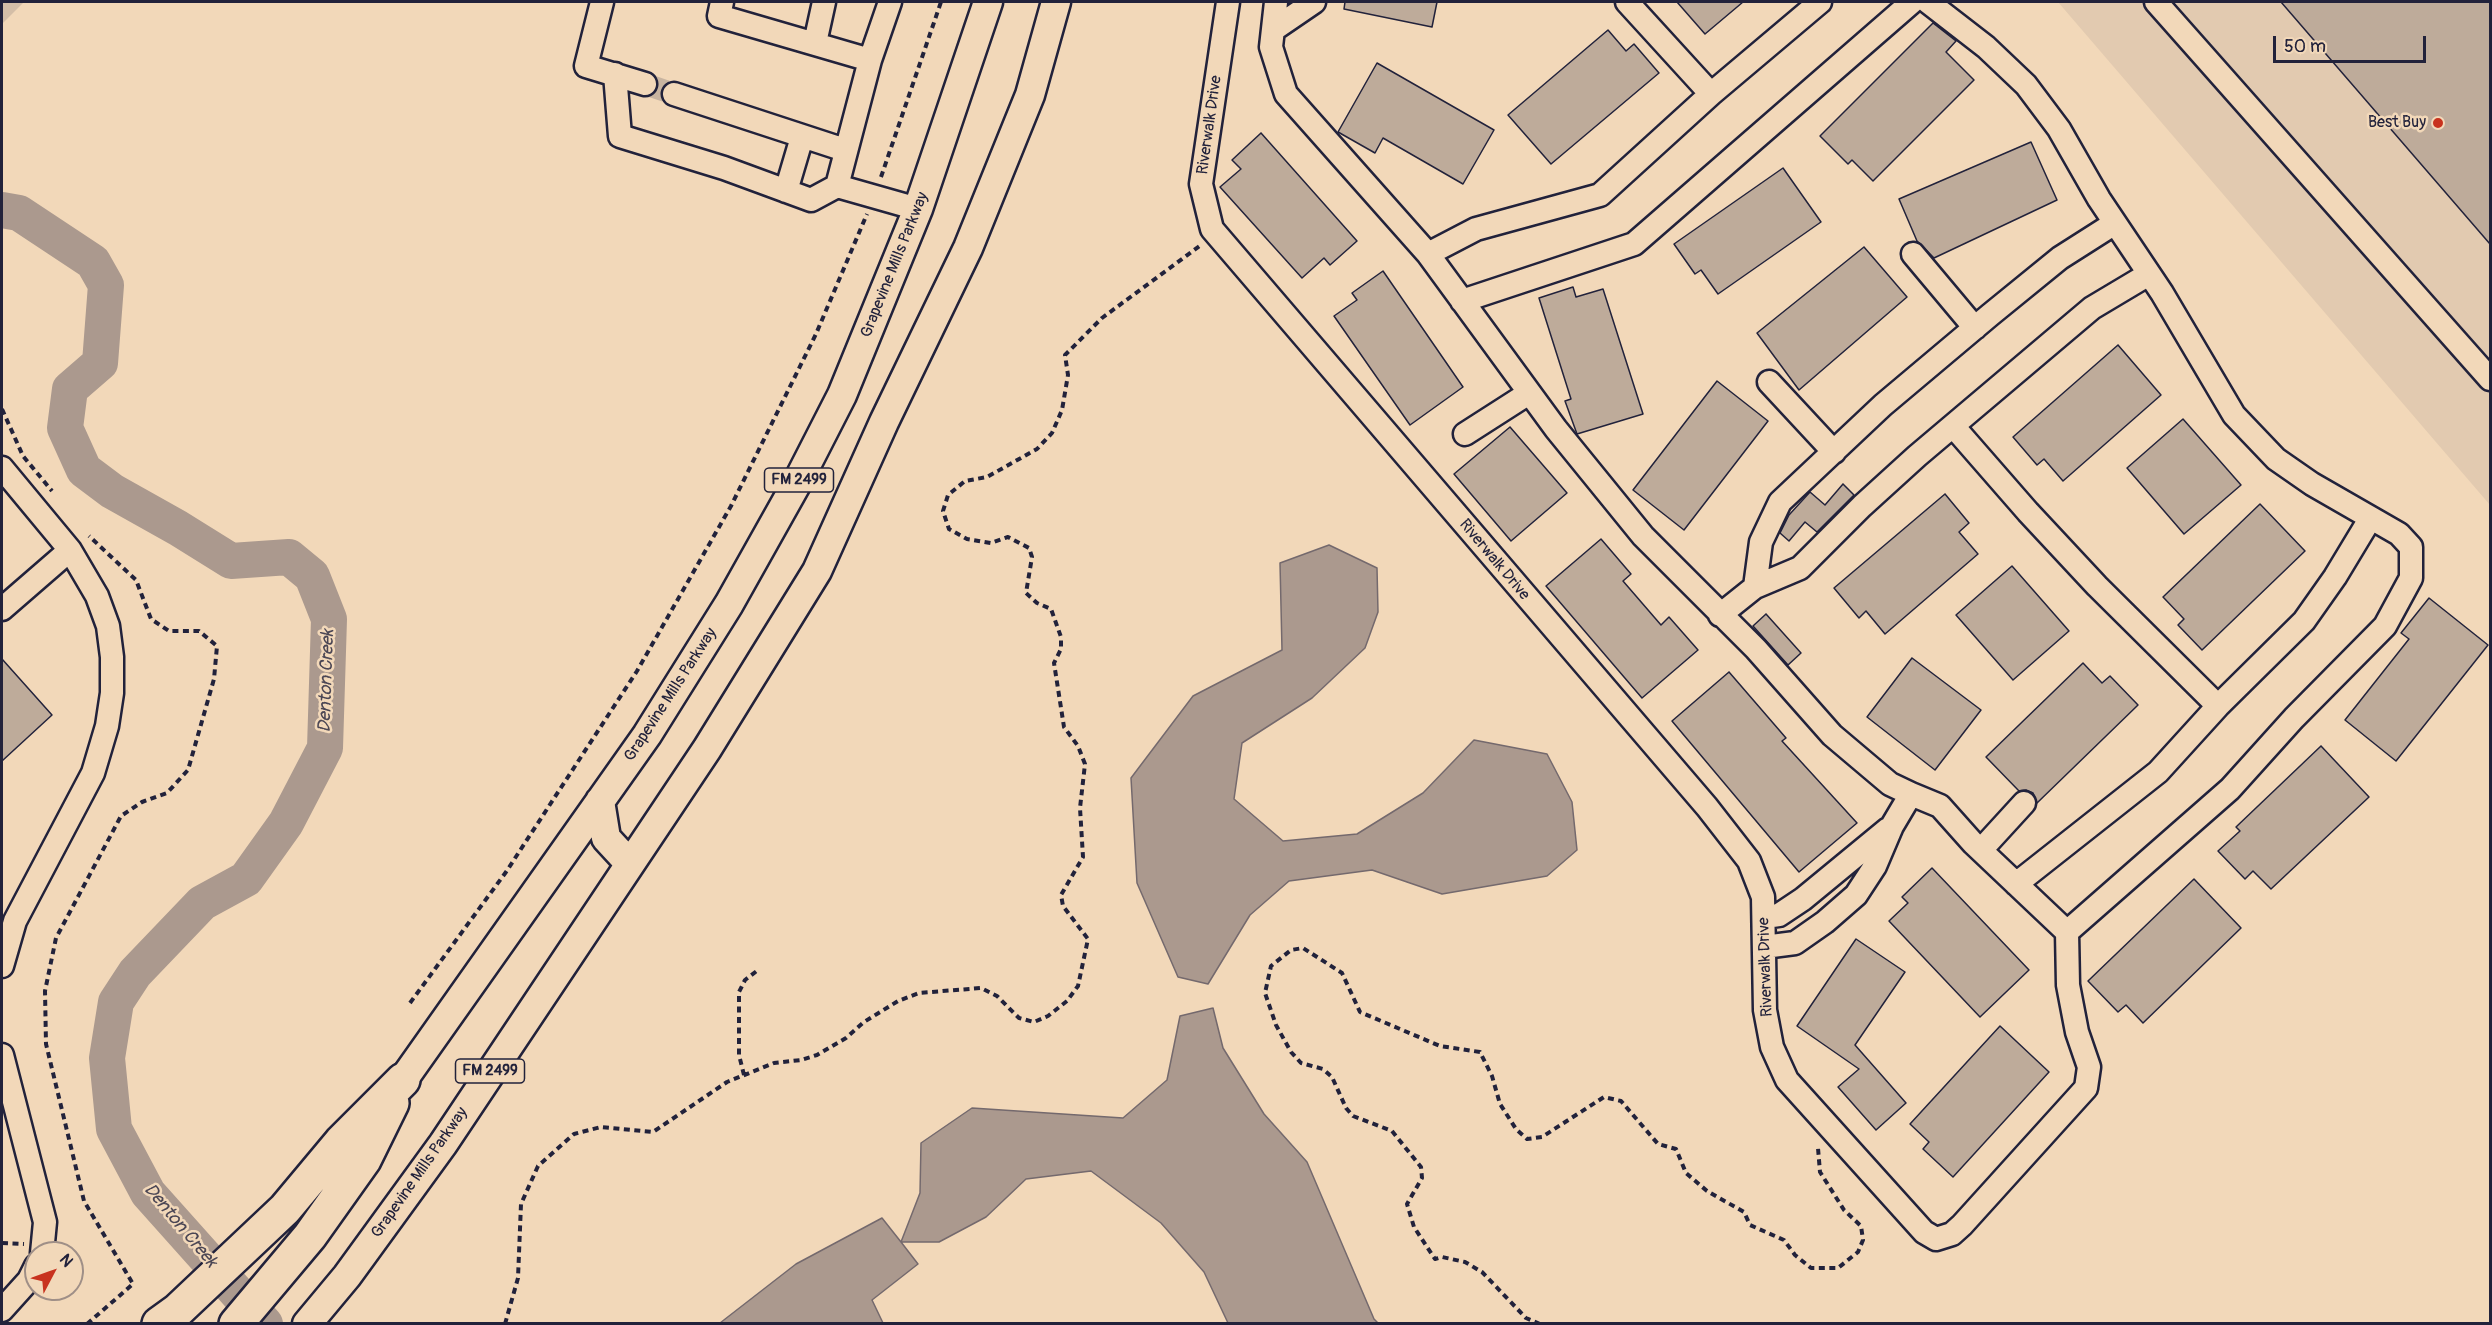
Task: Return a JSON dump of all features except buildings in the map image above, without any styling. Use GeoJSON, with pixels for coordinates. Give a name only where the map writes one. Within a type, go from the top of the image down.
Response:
{"type":"FeatureCollection","features":[{"type":"Feature","properties":{"kind":"highway"},"geometry":{"type":"LineString","coordinates":[[168,1317],[285,1209],[341,1142],[403,1080]]}},
{"type":"Feature","properties":{"kind":"highway","name":"Grapevine Mills Parkway"},"geometry":{"type":"LineString","coordinates":[[236,1323],[310,1236],[364,1161],[403,1080]]}},
{"type":"Feature","properties":{"kind":"main road","name":"Grapevine Mills Parkway"},"geometry":{"type":"LineString","coordinates":[[403,1080],[647,735],[722,615],[798,481],[842,395],[918,209],[988,2]]}},
{"type":"Feature","properties":{"kind":"main road","name":"Grapevine Mills Parkway"},"geometry":{"type":"LineString","coordinates":[[307,1323],[347,1276],[443,1144],[707,749],[817,571],[884,422],[968,248],[1030,94],[1056,2]]}},
{"type":"Feature","properties":{"kind":"main road"},"geometry":{"type":"LineString","coordinates":[[600,801],[606,838],[630,864]]}},
{"type":"Feature","properties":{"kind":"lane"},"geometry":{"type":"LineString","coordinates":[[602,2],[586,66],[645,84]]}},
{"type":"Feature","properties":{"kind":"lane"},"geometry":{"type":"LineString","coordinates":[[722,2],[719,16],[870,60]]}},
{"type":"Feature","properties":{"kind":"lane"},"geometry":{"type":"LineString","coordinates":[[814,43],[824,2]]}},
{"type":"Feature","properties":{"kind":"lane"},"geometry":{"type":"LineString","coordinates":[[837,186],[870,60],[890,2]]}},
{"type":"Feature","properties":{"kind":"lane","name":"Riverwalk Drive"},"geometry":{"type":"LineString","coordinates":[[1228,2],[1201,184],[1212,229],[1707,807],[1749,861],[1763,897],[1765,1010],[1772,1047],[1787,1080],[1923,1233],[1936,1239],[1952,1234],[1962,1225],[2086,1088],[2089,1067],[2077,1032],[2068,986],[2067,932]]}},
{"type":"Feature","properties":{"kind":"lane"},"geometry":{"type":"LineString","coordinates":[[1276,2],[1271,47],[1286,94],[1428,254],[1529,393],[1643,536],[1756,649],[1832,735],[1890,784],[1940,806],[1981,850],[2067,932],[2230,789],[2294,717],[2385,626],[2411,578],[2411,547],[2399,534],[2370,519],[2276,459],[2234,415],[2059,129],[2026,85],[1986,47],[1928,2]]}},
{"type":"Feature","properties":{"kind":"lane"},"geometry":{"type":"LineString","coordinates":[[1273,30],[1314,2]]}},
{"type":"Feature","properties":{"kind":"lane"},"geometry":{"type":"LineString","coordinates":[[1627,2],[1711,93]]}},
{"type":"Feature","properties":{"kind":"lane"},"geometry":{"type":"LineString","coordinates":[[1428,254],[1476,229],[1600,195],[1711,93],[1820,2]]}},
{"type":"Feature","properties":{"kind":"lane"},"geometry":{"type":"LineString","coordinates":[[1462,301],[1634,244],[1912,2]]}},
{"type":"Feature","properties":{"kind":"lane"},"geometry":{"type":"LineString","coordinates":[[2156,2],[2490,380]]}},
{"type":"Feature","properties":{"kind":"lane"},"geometry":{"type":"LineString","coordinates":[[615,74],[620,136],[811,200],[837,186],[918,209]]}},
{"type":"Feature","properties":{"kind":"lane"},"geometry":{"type":"LineString","coordinates":[[674,94],[845,150]]}},
{"type":"Feature","properties":{"kind":"lane"},"geometry":{"type":"LineString","coordinates":[[786,191],[802,137]]}},
{"type":"Feature","properties":{"kind":"lane"},"geometry":{"type":"LineString","coordinates":[[1755,587],[1761,542],[1780,502],[1883,405],[1975,328],[2060,258],[2115,223]]}},
{"type":"Feature","properties":{"kind":"lane"},"geometry":{"type":"LineString","coordinates":[[1913,254],[1975,328]]}},
{"type":"Feature","properties":{"kind":"lane"},"geometry":{"type":"LineString","coordinates":[[1720,615],[1755,587],[1800,568],[1862,506],[2091,308],[2149,274]]}},
{"type":"Feature","properties":{"kind":"lane"},"geometry":{"type":"LineString","coordinates":[[1769,382],[1834,452]]}},
{"type":"Feature","properties":{"kind":"lane"},"geometry":{"type":"LineString","coordinates":[[1465,434],[1529,393]]}},
{"type":"Feature","properties":{"kind":"lane"},"geometry":{"type":"LineString","coordinates":[[1953,426],[2074,561],[2150,641],[2218,706]]}},
{"type":"Feature","properties":{"kind":"lane"},"geometry":{"type":"LineString","coordinates":[[2,468],[70,550],[97,596],[108,626],[112,657],[111,704],[93,773],[15,921],[2,966]]}},
{"type":"Feature","properties":{"kind":"lane"},"geometry":{"type":"LineString","coordinates":[[2016,884],[2158,772],[2218,706],[2304,621],[2335,577],[2370,519]]}},
{"type":"Feature","properties":{"kind":"lane"},"geometry":{"type":"LineString","coordinates":[[2,609],[70,550]]}},
{"type":"Feature","properties":{"kind":"lane"},"geometry":{"type":"LineString","coordinates":[[1764,947],[1795,943],[1856,895],[1875,866],[1892,826],[1911,794]]}},
{"type":"Feature","properties":{"kind":"lane"},"geometry":{"type":"LineString","coordinates":[[1981,850],[2024,803]]}},
{"type":"Feature","properties":{"kind":"lane"},"geometry":{"type":"LineString","coordinates":[[1765,917],[1779,915],[1803,899],[1892,826]]}},
{"type":"Feature","properties":{"kind":"lane"},"geometry":{"type":"LineString","coordinates":[[2,1055],[43,1214],[42,1241]]}},
{"type":"Feature","properties":{"kind":"lane"},"geometry":{"type":"LineString","coordinates":[[2,1310],[24,1286]]}},
{"type":"Feature","properties":{"kind":"path"},"geometry":{"type":"LineString","coordinates":[[410,1003],[506,872],[637,671],[731,506],[816,334],[875,195],[941,2]]}},
{"type":"Feature","properties":{"kind":"path"},"geometry":{"type":"LineString","coordinates":[[506,1323],[518,1278],[520,1204],[538,1166],[574,1134],[601,1127],[653,1132],[727,1082],[774,1063],[801,1060],[817,1055],[846,1038],[864,1022],[898,1001],[919,993],[981,988],[997,996],[1019,1018],[1034,1022],[1048,1016],[1067,1001],[1078,986],[1088,939],[1063,906],[1061,895],[1083,857],[1080,808],[1085,764],[1078,746],[1064,727],[1054,663],[1061,650],[1061,637],[1052,609],[1037,603],[1026,593],[1032,557],[1029,548],[1008,537],[991,543],[967,539],[948,529],[943,511],[948,495],[965,481],[987,477],[1037,449],[1052,433],[1062,410],[1068,375],[1065,355],[1102,318],[1217,234]]}},
{"type":"Feature","properties":{"kind":"path"},"geometry":{"type":"LineString","coordinates":[[2,409],[23,456],[58,499]]}},
{"type":"Feature","properties":{"kind":"path"},"geometry":{"type":"LineString","coordinates":[[87,534],[136,580],[151,619],[169,631],[200,631],[217,646],[214,679],[188,770],[167,793],[142,802],[121,816],[56,938],[45,991],[46,1044],[84,1201],[133,1284],[87,1323]]}},
{"type":"Feature","properties":{"kind":"path"},"geometry":{"type":"LineString","coordinates":[[1540,1323],[1526,1318],[1482,1272],[1465,1262],[1442,1257],[1435,1259],[1414,1227],[1407,1204],[1422,1178],[1420,1167],[1392,1131],[1353,1116],[1346,1108],[1332,1077],[1323,1070],[1301,1063],[1291,1053],[1275,1025],[1265,993],[1271,966],[1292,950],[1303,948],[1342,972],[1360,1012],[1440,1046],[1480,1052],[1492,1076],[1500,1104],[1516,1129],[1527,1139],[1542,1137],[1604,1097],[1621,1101],[1658,1144],[1676,1149],[1686,1173],[1707,1191],[1744,1212],[1750,1225],[1784,1240],[1796,1256],[1811,1268],[1838,1268],[1858,1252],[1863,1240],[1861,1226],[1844,1210],[1820,1172],[1818,1148],[1841,1139]]}},
{"type":"Feature","properties":{"kind":"path"},"geometry":{"type":"LineString","coordinates":[[744,1075],[739,1054],[739,992],[745,980],[758,970]]}},
{"type":"Feature","properties":{"kind":"path"},"geometry":{"type":"LineString","coordinates":[[1555,1323],[1567,1323]]}},
{"type":"Feature","properties":{"kind":"shaded area"},"geometry":{"type":"Polygon","coordinates":[[[2,2],[24,2],[2,24],[2,2]]]}},
{"type":"Feature","properties":{"kind":"shaded area"},"geometry":{"type":"Polygon","coordinates":[[[2058,2],[2490,2],[2490,505],[2058,2]]]}},
{"type":"Feature","properties":{"kind":"shaded area"},"geometry":{"type":"Polygon","coordinates":[[[1329,545],[1377,568],[1378,612],[1365,648],[1312,698],[1242,743],[1234,799],[1283,841],[1357,834],[1423,793],[1474,740],[1547,754],[1572,802],[1577,850],[1547,876],[1442,894],[1372,870],[1289,881],[1250,915],[1208,984],[1178,977],[1137,883],[1131,778],[1193,696],[1282,650],[1280,563],[1329,545]]]}},
{"type":"Feature","properties":{"kind":"shaded area"},"geometry":{"type":"Polygon","coordinates":[[[1213,1008],[1223,1048],[1264,1114],[1307,1162],[1374,1319],[1378,1323],[1228,1323],[1204,1272],[1161,1223],[1091,1171],[1026,1179],[986,1217],[939,1242],[901,1242],[920,1193],[921,1143],[972,1108],[1123,1118],[1167,1080],[1180,1016],[1213,1008]]]}},
{"type":"Feature","properties":{"kind":"shaded area"},"geometry":{"type":"Polygon","coordinates":[[[882,1218],[918,1264],[872,1300],[883,1323],[720,1323],[796,1264],[882,1218]]]}},
{"type":"Feature","properties":{"kind":"waterway","name":"Denton Creek"},"geometry":{"type":"LineString","coordinates":[[2,210],[19,213],[93,262],[106,285],[100,363],[70,389],[65,428],[84,470],[112,491],[231,561],[289,557],[312,576],[329,619],[325,748],[286,823],[246,879],[202,903],[135,973],[116,1002],[107,1058],[114,1129],[148,1193],[265,1324]]}},
{"type":"Feature","properties":{"kind":"tunnel"},"geometry":{"type":"LineString","coordinates":[[645,84],[674,94]]}},
{"type":"Feature","properties":{"kind":"place","name":"Best Buy"},"geometry":{"type":"Point","coordinates":[2438,123]}}]}
